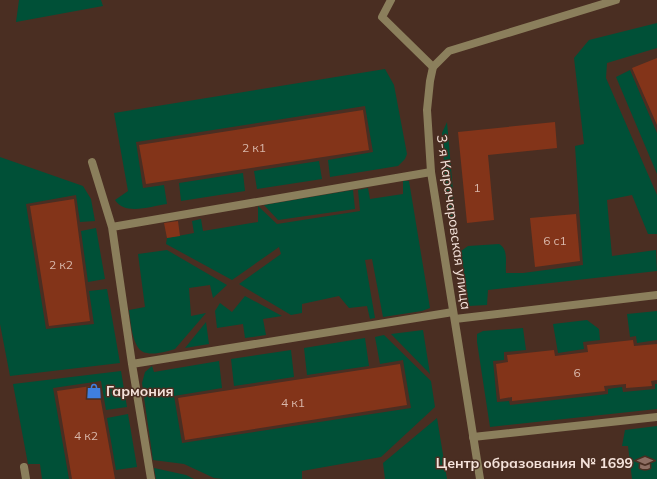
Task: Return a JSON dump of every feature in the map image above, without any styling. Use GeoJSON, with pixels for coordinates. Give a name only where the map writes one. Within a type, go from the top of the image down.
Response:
{"type":"FeatureCollection","features":[{"type":"Feature","properties":{"kind":"street"},"geometry":{"type":"LineString","coordinates":[[391,0],[382,17],[433,67],[449,51],[616,0]]}},
{"type":"Feature","properties":{"kind":"street","name":"3-я Карачаровская улица"},"geometry":{"type":"LineString","coordinates":[[433,67],[427,110],[431,172],[480,479]]}},
{"type":"Feature","properties":{"kind":"street"},"geometry":{"type":"LineString","coordinates":[[92,162],[112,227],[150,479]]}},
{"type":"Feature","properties":{"kind":"street"},"geometry":{"type":"LineString","coordinates":[[112,227],[431,172]]}},
{"type":"Feature","properties":{"kind":"street"},"geometry":{"type":"LineString","coordinates":[[132,364],[454,315],[657,295]]}},
{"type":"Feature","properties":{"kind":"street"},"geometry":{"type":"LineString","coordinates":[[473,437],[657,417]]}},
{"type":"Feature","properties":{"kind":"street"},"geometry":{"type":"LineString","coordinates":[[24,467],[26,479]]}},
{"type":"Feature","properties":{"kind":"green space"},"geometry":{"type":"Polygon","coordinates":[[[19,0],[101,0],[103,6],[16,22],[19,0]]]}},
{"type":"Feature","properties":{"kind":"green space"},"geometry":{"type":"Polygon","coordinates":[[[657,23],[657,48],[607,63],[606,78],[657,195],[657,234],[648,234],[632,195],[607,200],[612,256],[656,250],[657,271],[488,290],[487,305],[469,306],[461,251],[468,246],[499,244],[502,246],[506,257],[506,273],[523,273],[583,265],[575,146],[584,144],[574,58],[589,40],[657,23]]]}},
{"type":"Feature","properties":{"kind":"green space"},"geometry":{"type":"Polygon","coordinates":[[[385,69],[394,85],[407,154],[405,159],[398,166],[330,177],[328,160],[373,152],[365,106],[136,142],[143,188],[164,185],[167,204],[132,209],[119,205],[115,200],[128,191],[114,113],[385,69]]]}},
{"type":"Feature","properties":{"kind":"green space"},"geometry":{"type":"Polygon","coordinates":[[[630,70],[657,133],[657,174],[616,77],[630,70]]]}},
{"type":"Feature","properties":{"kind":"green space"},"geometry":{"type":"Polygon","coordinates":[[[447,122],[456,226],[448,215],[442,133],[447,122]]]}},
{"type":"Feature","properties":{"kind":"green space"},"geometry":{"type":"Polygon","coordinates":[[[0,157],[83,186],[91,199],[95,221],[80,222],[76,195],[26,204],[46,329],[94,324],[89,291],[107,289],[120,363],[10,376],[0,324],[0,157]]]}},
{"type":"Feature","properties":{"kind":"green space"},"geometry":{"type":"Polygon","coordinates":[[[319,161],[322,179],[257,189],[254,171],[319,161]]]}},
{"type":"Feature","properties":{"kind":"green space"},"geometry":{"type":"Polygon","coordinates":[[[243,173],[245,191],[181,201],[179,183],[243,173]]]}},
{"type":"Feature","properties":{"kind":"green space"},"geometry":{"type":"Polygon","coordinates":[[[403,181],[409,181],[430,308],[422,311],[383,317],[372,259],[365,260],[375,318],[370,319],[367,306],[349,308],[339,296],[302,304],[302,313],[291,315],[239,284],[281,254],[279,247],[232,280],[166,244],[167,238],[194,233],[192,221],[201,219],[203,231],[258,222],[258,206],[277,224],[360,211],[358,190],[368,188],[370,199],[403,194],[403,181]]]}},
{"type":"Feature","properties":{"kind":"green space"},"geometry":{"type":"Polygon","coordinates":[[[353,190],[355,209],[278,220],[264,205],[353,190]]]}},
{"type":"Feature","properties":{"kind":"green space"},"geometry":{"type":"Polygon","coordinates":[[[96,228],[105,279],[88,282],[81,231],[96,228]]]}},
{"type":"Feature","properties":{"kind":"green space"},"geometry":{"type":"Polygon","coordinates":[[[167,250],[227,285],[213,298],[210,285],[189,288],[191,316],[206,313],[175,349],[158,353],[147,353],[138,348],[135,342],[129,310],[145,307],[138,254],[167,250]]]}},
{"type":"Feature","properties":{"kind":"green space"},"geometry":{"type":"Polygon","coordinates":[[[245,296],[282,316],[263,319],[266,335],[245,338],[243,324],[217,328],[215,311],[220,303],[232,312],[245,296]]]}},
{"type":"Feature","properties":{"kind":"green space"},"geometry":{"type":"Polygon","coordinates":[[[657,311],[657,340],[637,343],[636,336],[630,337],[627,314],[657,311]]]}},
{"type":"Feature","properties":{"kind":"green space"},"geometry":{"type":"Polygon","coordinates":[[[587,320],[599,329],[600,340],[583,342],[584,349],[558,353],[553,324],[587,320]]]}},
{"type":"Feature","properties":{"kind":"green space"},"geometry":{"type":"Polygon","coordinates":[[[206,322],[209,344],[185,348],[206,322]]]}},
{"type":"Feature","properties":{"kind":"green space"},"geometry":{"type":"Polygon","coordinates":[[[523,328],[526,350],[504,352],[504,360],[493,361],[497,402],[509,401],[510,405],[608,394],[608,389],[622,387],[623,392],[655,389],[655,384],[657,384],[657,409],[490,427],[477,334],[483,331],[523,328]]]}},
{"type":"Feature","properties":{"kind":"green space"},"geometry":{"type":"Polygon","coordinates":[[[423,330],[430,374],[391,334],[423,330]]]}},
{"type":"Feature","properties":{"kind":"green space"},"geometry":{"type":"Polygon","coordinates":[[[384,335],[431,381],[435,407],[381,457],[302,471],[302,479],[214,478],[184,464],[153,460],[142,383],[145,372],[152,366],[154,372],[219,361],[222,388],[174,396],[182,443],[411,408],[403,360],[380,364],[375,337],[384,335]]]}},
{"type":"Feature","properties":{"kind":"green space"},"geometry":{"type":"Polygon","coordinates":[[[365,338],[369,366],[307,375],[304,348],[365,338]]]}},
{"type":"Feature","properties":{"kind":"green space"},"geometry":{"type":"Polygon","coordinates":[[[291,350],[294,377],[234,386],[231,359],[291,350]]]}},
{"type":"Feature","properties":{"kind":"green space"},"geometry":{"type":"Polygon","coordinates":[[[121,371],[127,407],[106,410],[101,381],[53,388],[69,479],[42,479],[40,464],[28,464],[13,384],[121,371]]]}},
{"type":"Feature","properties":{"kind":"green space"},"geometry":{"type":"Polygon","coordinates":[[[128,414],[137,467],[116,470],[107,418],[128,414]]]}},
{"type":"Feature","properties":{"kind":"green space"},"geometry":{"type":"Polygon","coordinates":[[[437,418],[447,479],[385,479],[383,463],[437,418]]]}},
{"type":"Feature","properties":{"kind":"green space"},"geometry":{"type":"Polygon","coordinates":[[[657,426],[657,479],[632,479],[628,446],[622,446],[625,430],[657,426]]]}},
{"type":"Feature","properties":{"kind":"green space"},"geometry":{"type":"Polygon","coordinates":[[[154,468],[186,475],[194,479],[156,479],[154,468]]]}},
{"type":"Feature","properties":{"kind":"building"},"geometry":{"type":"Polygon","coordinates":[[[657,58],[657,125],[632,68],[657,58]]]}},
{"type":"Feature","properties":{"kind":"building"},"geometry":{"type":"Polygon","coordinates":[[[363,110],[369,150],[146,184],[139,145],[363,110]]]}},
{"type":"Feature","properties":{"kind":"building"},"geometry":{"type":"Polygon","coordinates":[[[555,122],[557,148],[488,155],[494,220],[467,223],[458,132],[555,122]]]}},
{"type":"Feature","properties":{"kind":"building"},"geometry":{"type":"Polygon","coordinates":[[[74,199],[90,321],[49,326],[30,206],[74,199]]]}},
{"type":"Feature","properties":{"kind":"building"},"geometry":{"type":"Polygon","coordinates":[[[576,214],[580,261],[535,267],[530,218],[576,214]]]}},
{"type":"Feature","properties":{"kind":"building"},"geometry":{"type":"Polygon","coordinates":[[[178,221],[180,236],[167,238],[164,223],[178,221]]]}},
{"type":"Feature","properties":{"kind":"building"},"geometry":{"type":"Polygon","coordinates":[[[633,340],[634,346],[657,344],[657,380],[651,381],[652,386],[626,388],[626,384],[604,386],[605,391],[512,401],[512,397],[500,399],[496,364],[508,362],[507,355],[554,350],[555,356],[588,352],[587,345],[633,340]]]}},
{"type":"Feature","properties":{"kind":"building"},"geometry":{"type":"Polygon","coordinates":[[[400,364],[407,405],[185,440],[178,398],[400,364]]]}},
{"type":"Feature","properties":{"kind":"building"},"geometry":{"type":"Polygon","coordinates":[[[98,385],[115,479],[72,479],[57,391],[98,385]]]}},
{"type":"Feature","properties":{"kind":"place","name":"Гармония"},"geometry":{"type":"Point","coordinates":[94,391]}},
{"type":"Feature","properties":{"kind":"place","name":"Центр образования № 1699"},"geometry":{"type":"Point","coordinates":[645,463]}}]}
